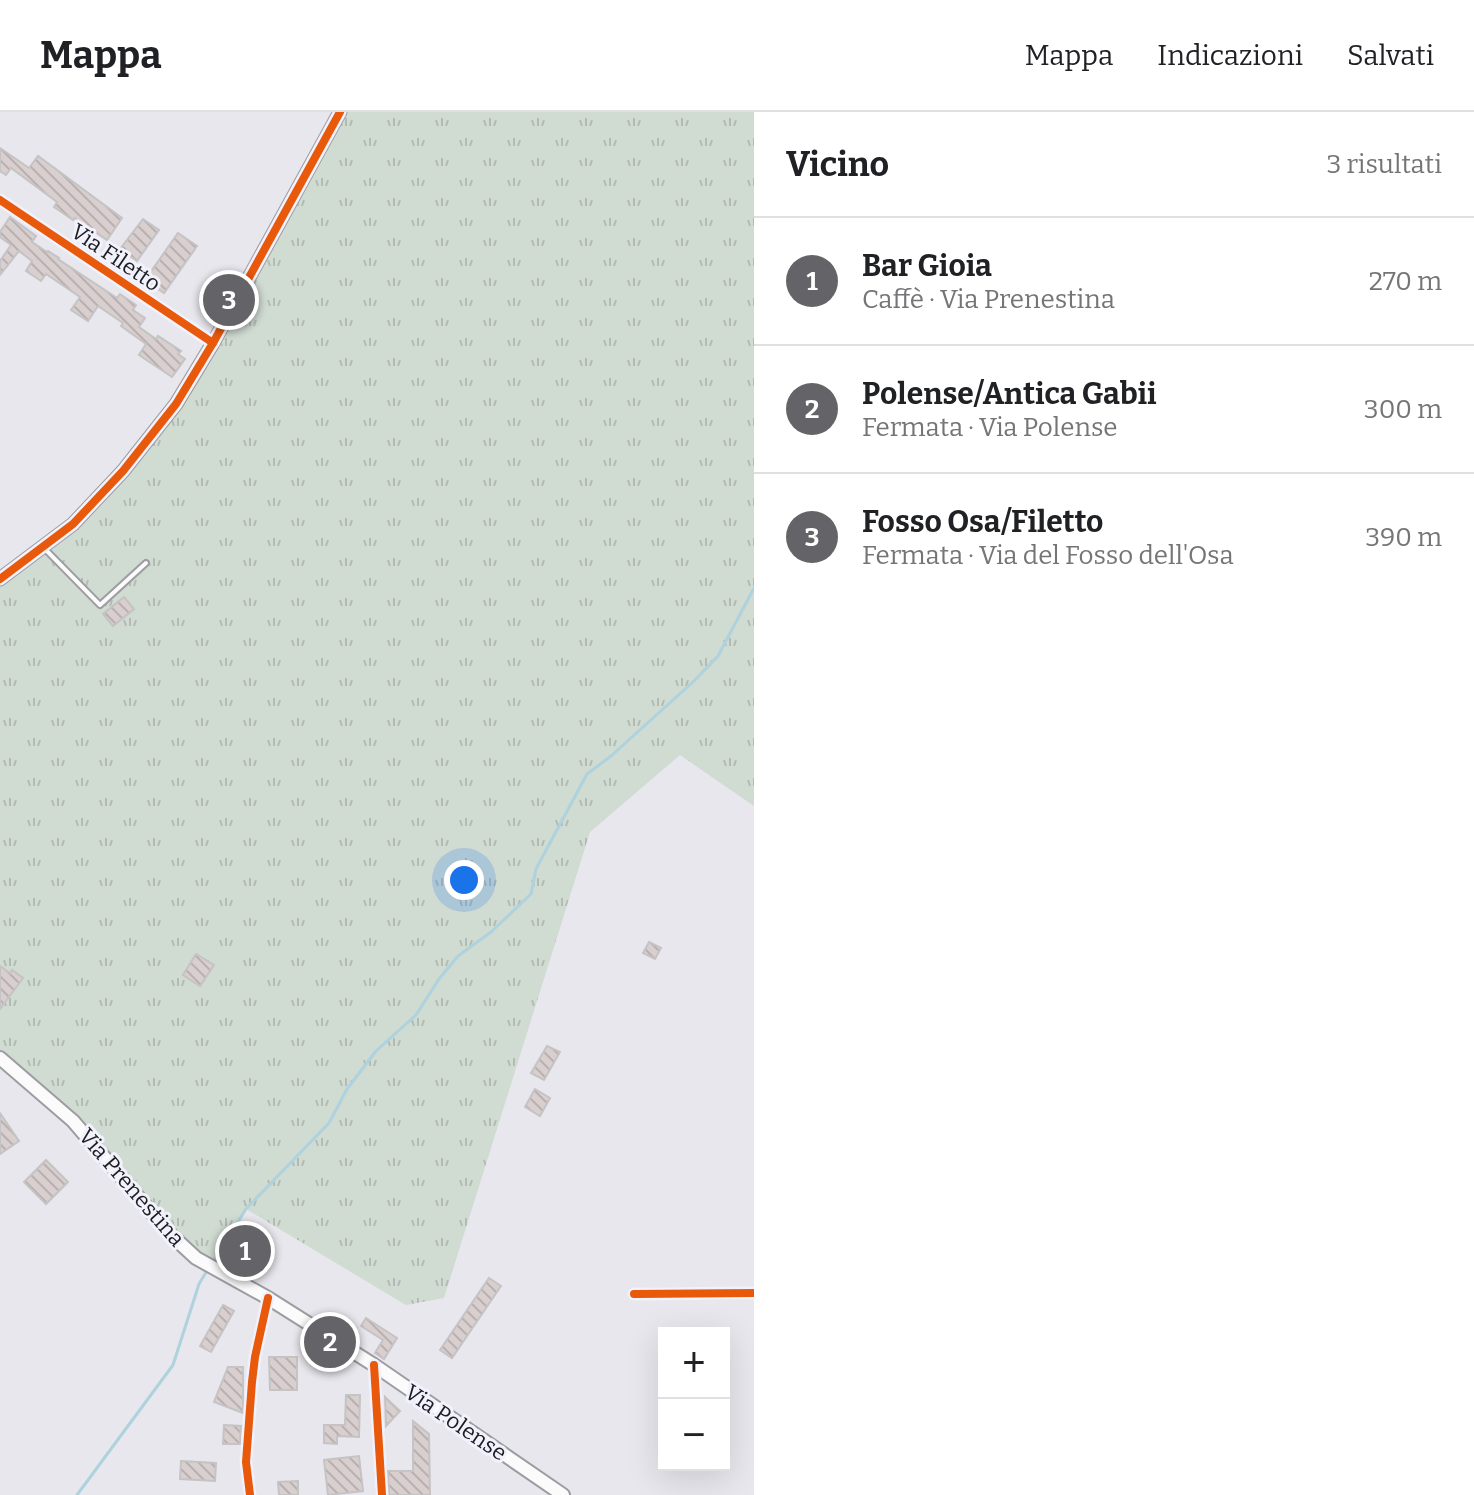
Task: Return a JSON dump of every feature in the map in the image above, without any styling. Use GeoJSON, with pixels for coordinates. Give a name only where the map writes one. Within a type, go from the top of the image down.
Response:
{"type":"FeatureCollection","features":[{"type":"Feature","properties":{"kind":"main road","name":"Via Prenestina"},"geometry":{"type":"LineString","coordinates":[[0,1058],[73,1121],[170,1234],[196,1258],[268,1298]]}},
{"type":"Feature","properties":{"kind":"main road","name":"Via Polense"},"geometry":{"type":"LineString","coordinates":[[268,1298],[374,1365],[563,1495]]}},
{"type":"Feature","properties":{"kind":"street"},"geometry":{"type":"LineString","coordinates":[[0,579],[73,524],[123,471],[176,404],[340,112]]}},
{"type":"Feature","properties":{"kind":"street","name":"Via Filetto"},"geometry":{"type":"LineString","coordinates":[[0,200],[213,343]]}},
{"type":"Feature","properties":{"kind":"street"},"geometry":{"type":"LineString","coordinates":[[634,1294],[754,1293]]}},
{"type":"Feature","properties":{"kind":"street"},"geometry":{"type":"LineString","coordinates":[[250,1495],[246,1462],[252,1382],[268,1298]]}},
{"type":"Feature","properties":{"kind":"street"},"geometry":{"type":"LineString","coordinates":[[374,1365],[382,1495]]}},
{"type":"Feature","properties":{"kind":"lane"},"geometry":{"type":"LineString","coordinates":[[43,547],[100,605],[146,563]]}},
{"type":"Feature","properties":{"kind":"green space"},"geometry":{"type":"Polygon","coordinates":[[[340,112],[754,112],[754,806],[680,755],[590,832],[444,1298],[406,1305],[246,1209],[218,1269],[196,1258],[91,1140],[0,1061],[0,579],[73,524],[176,404],[340,112]]]}},
{"type":"Feature","properties":{"kind":"building"},"geometry":{"type":"Polygon","coordinates":[[[0,148],[29,168],[38,156],[122,218],[107,240],[54,207],[57,202],[11,168],[6,175],[0,171],[0,148]]]}},
{"type":"Feature","properties":{"kind":"building"},"geometry":{"type":"Polygon","coordinates":[[[10,217],[36,236],[32,242],[117,298],[120,294],[136,305],[133,310],[145,318],[139,327],[181,351],[178,354],[185,359],[172,377],[139,355],[146,344],[98,306],[88,321],[71,310],[80,297],[46,274],[41,281],[26,271],[32,261],[19,251],[0,275],[0,261],[11,245],[0,237],[0,232],[10,217]]]}},
{"type":"Feature","properties":{"kind":"building"},"geometry":{"type":"Polygon","coordinates":[[[143,219],[159,230],[137,261],[120,249],[143,219]]]}},
{"type":"Feature","properties":{"kind":"building"},"geometry":{"type":"Polygon","coordinates":[[[178,233],[197,246],[164,293],[145,280],[178,233]]]}},
{"type":"Feature","properties":{"kind":"building"},"geometry":{"type":"Polygon","coordinates":[[[124,597],[134,609],[113,626],[103,614],[124,597]]]}},
{"type":"Feature","properties":{"kind":"building"},"geometry":{"type":"Polygon","coordinates":[[[649,942],[661,948],[655,959],[643,953],[649,942]]]}},
{"type":"Feature","properties":{"kind":"building"},"geometry":{"type":"Polygon","coordinates":[[[196,954],[214,965],[200,986],[183,975],[196,954]]]}},
{"type":"Feature","properties":{"kind":"building"},"geometry":{"type":"Polygon","coordinates":[[[0,966],[23,978],[0,1009],[0,966]]]}},
{"type":"Feature","properties":{"kind":"building"},"geometry":{"type":"Polygon","coordinates":[[[547,1046],[560,1052],[544,1080],[531,1073],[547,1046]]]}},
{"type":"Feature","properties":{"kind":"building"},"geometry":{"type":"Polygon","coordinates":[[[535,1089],[550,1098],[540,1116],[525,1107],[535,1089]]]}},
{"type":"Feature","properties":{"kind":"building"},"geometry":{"type":"Polygon","coordinates":[[[0,1113],[19,1141],[0,1154],[0,1113]]]}},
{"type":"Feature","properties":{"kind":"building"},"geometry":{"type":"Polygon","coordinates":[[[46,1160],[68,1182],[46,1204],[24,1182],[46,1160]]]}},
{"type":"Feature","properties":{"kind":"building"},"geometry":{"type":"Polygon","coordinates":[[[242,1233],[261,1243],[253,1259],[258,1262],[254,1271],[230,1258],[242,1233]]]}},
{"type":"Feature","properties":{"kind":"building"},"geometry":{"type":"Polygon","coordinates":[[[489,1278],[501,1286],[452,1358],[440,1350],[489,1278]]]}},
{"type":"Feature","properties":{"kind":"building"},"geometry":{"type":"Polygon","coordinates":[[[223,1305],[234,1311],[211,1352],[200,1346],[223,1305]]]}},
{"type":"Feature","properties":{"kind":"building"},"geometry":{"type":"Polygon","coordinates":[[[366,1318],[397,1338],[384,1359],[375,1353],[383,1340],[361,1326],[366,1318]]]}},
{"type":"Feature","properties":{"kind":"building"},"geometry":{"type":"Polygon","coordinates":[[[269,1357],[297,1357],[297,1390],[270,1390],[269,1357]]]}},
{"type":"Feature","properties":{"kind":"building"},"geometry":{"type":"Polygon","coordinates":[[[228,1367],[243,1367],[243,1413],[214,1402],[228,1367]]]}},
{"type":"Feature","properties":{"kind":"building"},"geometry":{"type":"Polygon","coordinates":[[[346,1395],[360,1395],[359,1437],[337,1436],[337,1444],[324,1443],[324,1425],[345,1425],[346,1395]]]}},
{"type":"Feature","properties":{"kind":"building"},"geometry":{"type":"Polygon","coordinates":[[[385,1397],[400,1411],[386,1426],[385,1397]]]}},
{"type":"Feature","properties":{"kind":"building"},"geometry":{"type":"Polygon","coordinates":[[[413,1421],[429,1434],[430,1495],[389,1495],[388,1471],[413,1471],[413,1421]]]}},
{"type":"Feature","properties":{"kind":"building"},"geometry":{"type":"Polygon","coordinates":[[[224,1425],[241,1426],[240,1444],[223,1444],[224,1425]]]}},
{"type":"Feature","properties":{"kind":"building"},"geometry":{"type":"Polygon","coordinates":[[[359,1456],[363,1491],[328,1495],[324,1460],[359,1456]]]}},
{"type":"Feature","properties":{"kind":"building"},"geometry":{"type":"Polygon","coordinates":[[[181,1461],[216,1463],[215,1481],[180,1479],[181,1461]]]}},
{"type":"Feature","properties":{"kind":"building"},"geometry":{"type":"Polygon","coordinates":[[[298,1481],[298,1495],[279,1495],[278,1482],[298,1481]]]}},
{"type":"Feature","properties":{"kind":"waterway"},"geometry":{"type":"LineString","coordinates":[[212,1263],[246,1209],[329,1123],[347,1089],[376,1051],[416,1015],[458,956],[491,932],[531,894],[536,869],[587,774],[611,756],[718,656],[754,588]]}},
{"type":"Feature","properties":{"kind":"waterway"},"geometry":{"type":"LineString","coordinates":[[77,1495],[173,1365],[199,1284],[208,1269]]}},
{"type":"Feature","properties":{"kind":"cycle path"},"geometry":{"type":"LineString","coordinates":[[0,579],[73,524],[123,471],[176,404],[340,112]]}},
{"type":"Feature","properties":{"kind":"cycle path"},"geometry":{"type":"LineString","coordinates":[[0,200],[213,343]]}},
{"type":"Feature","properties":{"kind":"cycle path"},"geometry":{"type":"LineString","coordinates":[[634,1294],[754,1293]]}},
{"type":"Feature","properties":{"kind":"cycle path"},"geometry":{"type":"LineString","coordinates":[[250,1495],[246,1462],[252,1382],[268,1298]]}},
{"type":"Feature","properties":{"kind":"cycle path"},"geometry":{"type":"LineString","coordinates":[[374,1365],[382,1495]]}},
{"type":"Feature","properties":{"kind":"place","name":"Fosso Osa/Filetto"},"geometry":{"type":"Point","coordinates":[229,300]}},
{"type":"Feature","properties":{"kind":"place","name":"Bar Gioia"},"geometry":{"type":"Point","coordinates":[245,1251]}},
{"type":"Feature","properties":{"kind":"place","name":"Polense/Antica Gabii"},"geometry":{"type":"Point","coordinates":[330,1342]}}]}
